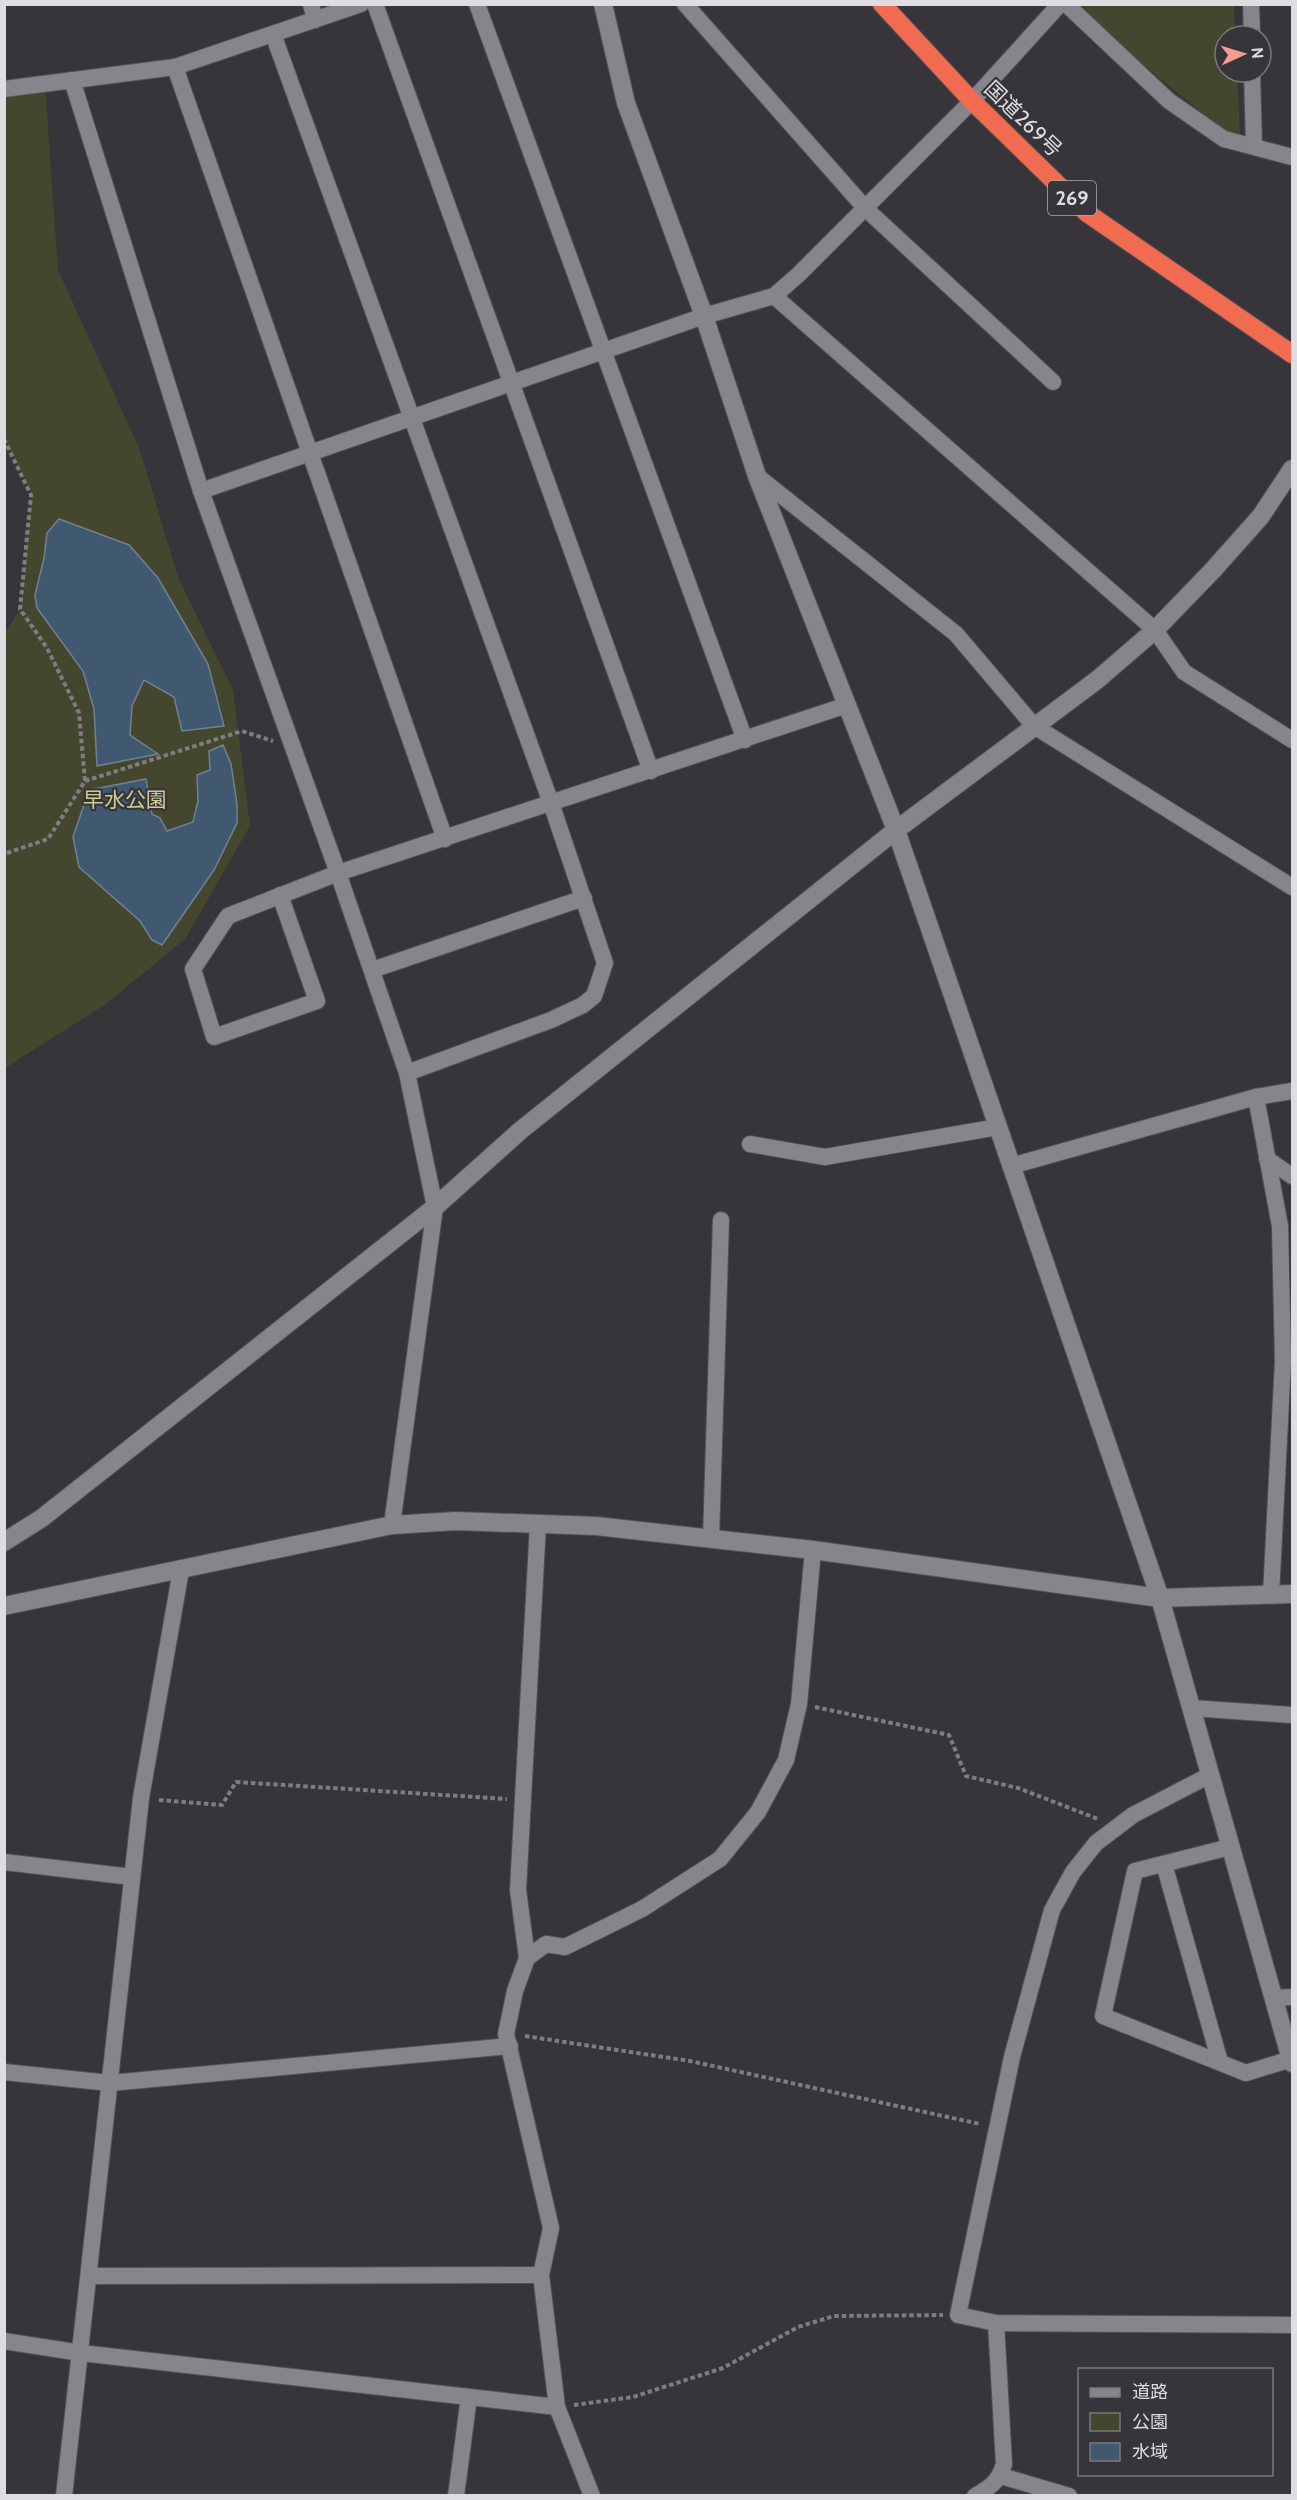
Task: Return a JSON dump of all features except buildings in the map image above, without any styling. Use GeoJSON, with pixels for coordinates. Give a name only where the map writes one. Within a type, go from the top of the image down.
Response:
{"type":"FeatureCollection","features":[{"type":"Feature","properties":{"kind":"highway","name":"国道269号"},"geometry":{"type":"LineString","coordinates":[[882,4],[972,101],[1087,213],[1293,354]]}},
{"type":"Feature","properties":{"kind":"street"},"geometry":{"type":"LineString","coordinates":[[4,89],[175,67],[273,34],[313,12],[361,4]]}},
{"type":"Feature","properties":{"kind":"street"},"geometry":{"type":"LineString","coordinates":[[375,4],[651,771]]}},
{"type":"Feature","properties":{"kind":"street"},"geometry":{"type":"LineString","coordinates":[[477,4],[744,741]]}},
{"type":"Feature","properties":{"kind":"street"},"geometry":{"type":"LineString","coordinates":[[603,4],[626,103],[704,316],[757,476],[896,830],[1160,1598],[1292,2061],[1246,2073],[1103,2016],[1135,1871],[1230,1846]]}},
{"type":"Feature","properties":{"kind":"street"},"geometry":{"type":"LineString","coordinates":[[685,4],[866,209],[1053,382]]}},
{"type":"Feature","properties":{"kind":"street"},"geometry":{"type":"LineString","coordinates":[[201,492],[704,316],[774,296],[866,209],[972,101],[1060,4]]}},
{"type":"Feature","properties":{"kind":"street"},"geometry":{"type":"LineString","coordinates":[[1066,4],[1169,101],[1224,139],[1293,157]]}},
{"type":"Feature","properties":{"kind":"street"},"geometry":{"type":"LineString","coordinates":[[1251,4],[1252,24]]}},
{"type":"Feature","properties":{"kind":"street"},"geometry":{"type":"LineString","coordinates":[[273,34],[551,803],[605,963],[594,996],[551,1020],[407,1073]]}},
{"type":"Feature","properties":{"kind":"street"},"geometry":{"type":"LineString","coordinates":[[175,67],[445,839]]}},
{"type":"Feature","properties":{"kind":"street"},"geometry":{"type":"LineString","coordinates":[[72,80],[201,492],[338,873],[407,1073],[435,1207],[392,1525]]}},
{"type":"Feature","properties":{"kind":"street"},"geometry":{"type":"LineString","coordinates":[[1252,84],[1254,146]]}},
{"type":"Feature","properties":{"kind":"street"},"geometry":{"type":"LineString","coordinates":[[774,296],[1155,630],[1184,672],[1293,740]]}},
{"type":"Feature","properties":{"kind":"street"},"geometry":{"type":"LineString","coordinates":[[4,1542],[42,1518],[435,1207],[521,1130],[896,830],[1097,680],[1155,630],[1261,516],[1293,469]]}},
{"type":"Feature","properties":{"kind":"street"},"geometry":{"type":"LineString","coordinates":[[757,476],[956,634],[1034,726],[1293,887]]}},
{"type":"Feature","properties":{"kind":"street"},"geometry":{"type":"LineString","coordinates":[[280,895],[317,1001],[214,1037],[193,969],[228,916],[280,895],[338,873],[744,741],[847,705]]}},
{"type":"Feature","properties":{"kind":"street"},"geometry":{"type":"LineString","coordinates":[[372,970],[584,898]]}},
{"type":"Feature","properties":{"kind":"street"},"geometry":{"type":"LineString","coordinates":[[1011,1166],[1256,1097],[1293,1091]]}},
{"type":"Feature","properties":{"kind":"street"},"geometry":{"type":"LineString","coordinates":[[1256,1097],[1280,1226],[1283,1361],[1271,1595]]}},
{"type":"Feature","properties":{"kind":"street"},"geometry":{"type":"LineString","coordinates":[[750,1144],[825,1157],[998,1127]]}},
{"type":"Feature","properties":{"kind":"street"},"geometry":{"type":"LineString","coordinates":[[1268,1159],[1293,1176]]}},
{"type":"Feature","properties":{"kind":"street"},"geometry":{"type":"LineString","coordinates":[[711,1539],[721,1220]]}},
{"type":"Feature","properties":{"kind":"street"},"geometry":{"type":"LineString","coordinates":[[4,1606],[392,1525],[456,1521],[596,1526],[813,1550],[1160,1598],[1293,1594]]}},
{"type":"Feature","properties":{"kind":"street"},"geometry":{"type":"LineString","coordinates":[[538,1524],[518,1890],[527,1958],[515,1991],[508,2040],[551,2228],[541,2275],[557,2407],[592,2496]]}},
{"type":"Feature","properties":{"kind":"street"},"geometry":{"type":"LineString","coordinates":[[527,1958],[546,1944],[565,1947],[642,1910],[720,1860],[758,1812],[786,1760],[799,1704],[813,1550]]}},
{"type":"Feature","properties":{"kind":"street"},"geometry":{"type":"LineString","coordinates":[[64,2496],[141,1798],[181,1570]]}},
{"type":"Feature","properties":{"kind":"street"},"geometry":{"type":"LineString","coordinates":[[1191,1708],[1293,1714]]}},
{"type":"Feature","properties":{"kind":"street"},"geometry":{"type":"LineString","coordinates":[[1210,1775],[1133,1815],[1096,1843],[1072,1872],[1052,1910],[1012,2056],[958,2315],[996,2323],[1293,2325]]}},
{"type":"Feature","properties":{"kind":"street"},"geometry":{"type":"LineString","coordinates":[[4,1862],[132,1877]]}},
{"type":"Feature","properties":{"kind":"street"},"geometry":{"type":"LineString","coordinates":[[1164,1864],[1220,2062]]}},
{"type":"Feature","properties":{"kind":"street"},"geometry":{"type":"LineString","coordinates":[[1274,1998],[1293,1997]]}},
{"type":"Feature","properties":{"kind":"street"},"geometry":{"type":"LineString","coordinates":[[4,2072],[110,2083],[508,2040]]}},
{"type":"Feature","properties":{"kind":"street"},"geometry":{"type":"LineString","coordinates":[[89,2276],[541,2275]]}},
{"type":"Feature","properties":{"kind":"street"},"geometry":{"type":"LineString","coordinates":[[975,2496],[987,2490],[1001,2476],[1004,2464],[996,2323]]}},
{"type":"Feature","properties":{"kind":"street"},"geometry":{"type":"LineString","coordinates":[[4,2341],[81,2353],[557,2407]]}},
{"type":"Feature","properties":{"kind":"street"},"geometry":{"type":"LineString","coordinates":[[456,2496],[469,2397]]}},
{"type":"Feature","properties":{"kind":"street"},"geometry":{"type":"LineString","coordinates":[[1001,2476],[1069,2496]]}},
{"type":"Feature","properties":{"kind":"path"},"geometry":{"type":"LineString","coordinates":[[4,439],[31,495],[20,609],[47,648],[79,713],[85,781],[48,839],[4,854]]}},
{"type":"Feature","properties":{"kind":"path"},"geometry":{"type":"LineString","coordinates":[[85,781],[242,731],[293,747]]}},
{"type":"Feature","properties":{"kind":"path"},"geometry":{"type":"LineString","coordinates":[[799,1704],[949,1735],[966,1776],[1018,1788],[1118,1826]]}},
{"type":"Feature","properties":{"kind":"path"},"geometry":{"type":"LineString","coordinates":[[141,1798],[222,1805],[236,1782],[523,1800]]}},
{"type":"Feature","properties":{"kind":"path"},"geometry":{"type":"LineString","coordinates":[[508,2040],[690,2061],[996,2128]]}},
{"type":"Feature","properties":{"kind":"path"},"geometry":{"type":"LineString","coordinates":[[557,2407],[633,2397],[723,2368],[798,2327],[834,2316],[958,2315]]}},
{"type":"Feature","properties":{"kind":"green space"},"geometry":{"type":"Polygon","coordinates":[[[1076,4],[1234,5],[1235,24],[1213,24],[1213,84],[1238,84],[1240,134],[1225,131],[1074,9],[1076,4]]]}},
{"type":"Feature","properties":{"kind":"green space","name":"早水公園"},"geometry":{"type":"Polygon","coordinates":[[[45,83],[58,270],[140,450],[178,577],[233,690],[250,826],[185,939],[106,1004],[5,1068],[4,635],[20,609],[31,495],[5,439],[4,89],[45,83]]]}},
{"type":"Feature","properties":{"kind":"water"},"geometry":{"type":"Polygon","coordinates":[[[59,519],[129,545],[158,578],[208,664],[224,726],[182,731],[174,697],[144,680],[132,706],[130,735],[158,754],[97,766],[94,709],[83,671],[37,608],[35,595],[44,558],[47,533],[59,519]]]}},
{"type":"Feature","properties":{"kind":"water"},"geometry":{"type":"Polygon","coordinates":[[[223,745],[231,764],[237,804],[237,823],[214,870],[162,945],[152,940],[140,921],[79,867],[73,837],[89,790],[146,779],[152,814],[160,818],[167,831],[193,822],[198,801],[197,775],[210,770],[209,751],[223,745]]]}}]}
